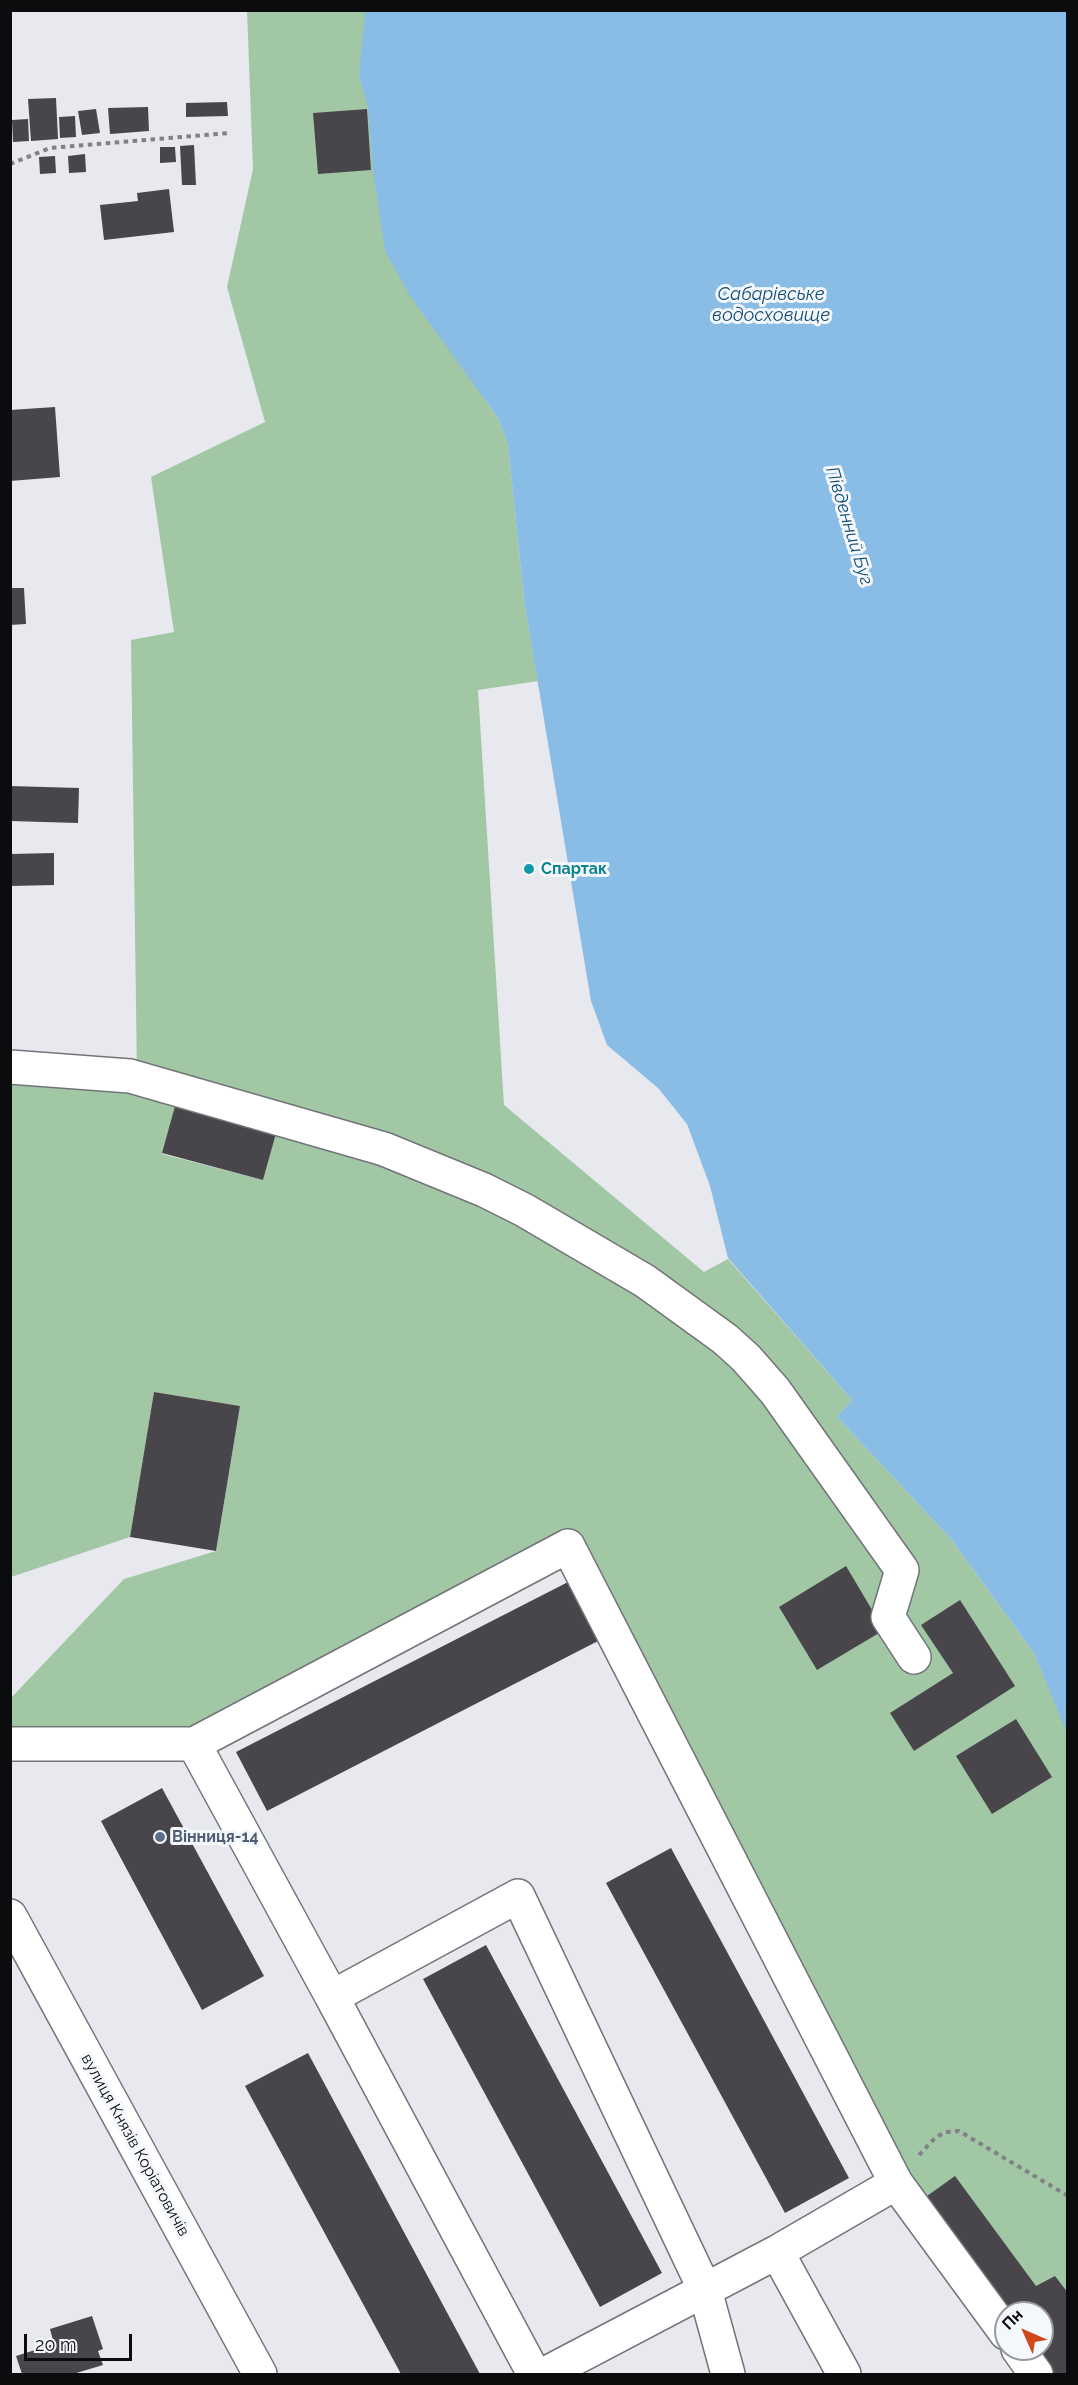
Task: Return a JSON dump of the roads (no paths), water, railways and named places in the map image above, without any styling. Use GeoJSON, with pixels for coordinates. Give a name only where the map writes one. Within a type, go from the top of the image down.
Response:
{"type":"FeatureCollection","features":[{"type":"Feature","properties":{"kind":"main road"},"geometry":{"type":"LineString","coordinates":[[10,1066],[130,1076],[384,1149],[504,1200],[559,1229],[645,1281],[725,1339],[746,1358],[775,1391],[902,1570],[888,1617],[914,1657]]}},
{"type":"Feature","properties":{"kind":"main road"},"geometry":{"type":"LineString","coordinates":[[10,1744],[194,1744],[568,1546],[896,2183],[994,2317]]}},
{"type":"Feature","properties":{"kind":"main road"},"geometry":{"type":"LineString","coordinates":[[194,1744],[534,2374]]}},
{"type":"Feature","properties":{"kind":"main road"},"geometry":{"type":"LineString","coordinates":[[332,1997],[518,1896],[705,2290],[728,2374]]}},
{"type":"Feature","properties":{"kind":"main road","name":"вулиця Князів Коріатовичів"},"geometry":{"type":"LineString","coordinates":[[10,1916],[260,2374]]}},
{"type":"Feature","properties":{"kind":"main road"},"geometry":{"type":"LineString","coordinates":[[545,2374],[777,2252],[896,2183]]}},
{"type":"Feature","properties":{"kind":"main road"},"geometry":{"type":"LineString","coordinates":[[777,2252],[844,2374]]}},
{"type":"Feature","properties":{"kind":"main road"},"geometry":{"type":"LineString","coordinates":[[1027,2361],[1036,2374]]}},
{"type":"Feature","properties":{"kind":"water","name":"Сабарівське водосховище"},"geometry":{"type":"Polygon","coordinates":[[[365,11],[1067,11],[1067,1733],[1034,1653],[951,1539],[837,1417],[852,1400],[728,1258],[710,1186],[687,1124],[658,1088],[607,1045],[591,1001],[524,600],[508,444],[498,418],[410,296],[385,251],[373,171],[368,108],[359,75],[365,11]]]}},
{"type":"Feature","properties":{"kind":"place","name":"Спартак"},"geometry":{"type":"Point","coordinates":[529,869]}},
{"type":"Feature","properties":{"kind":"place","name":"Вінниця-14"},"geometry":{"type":"Point","coordinates":[160,1837]}},
{"type":"Feature","properties":{"kind":"water label","name":"Південний Буг"},"geometry":{"type":"Point","coordinates":[849,526]}}]}
